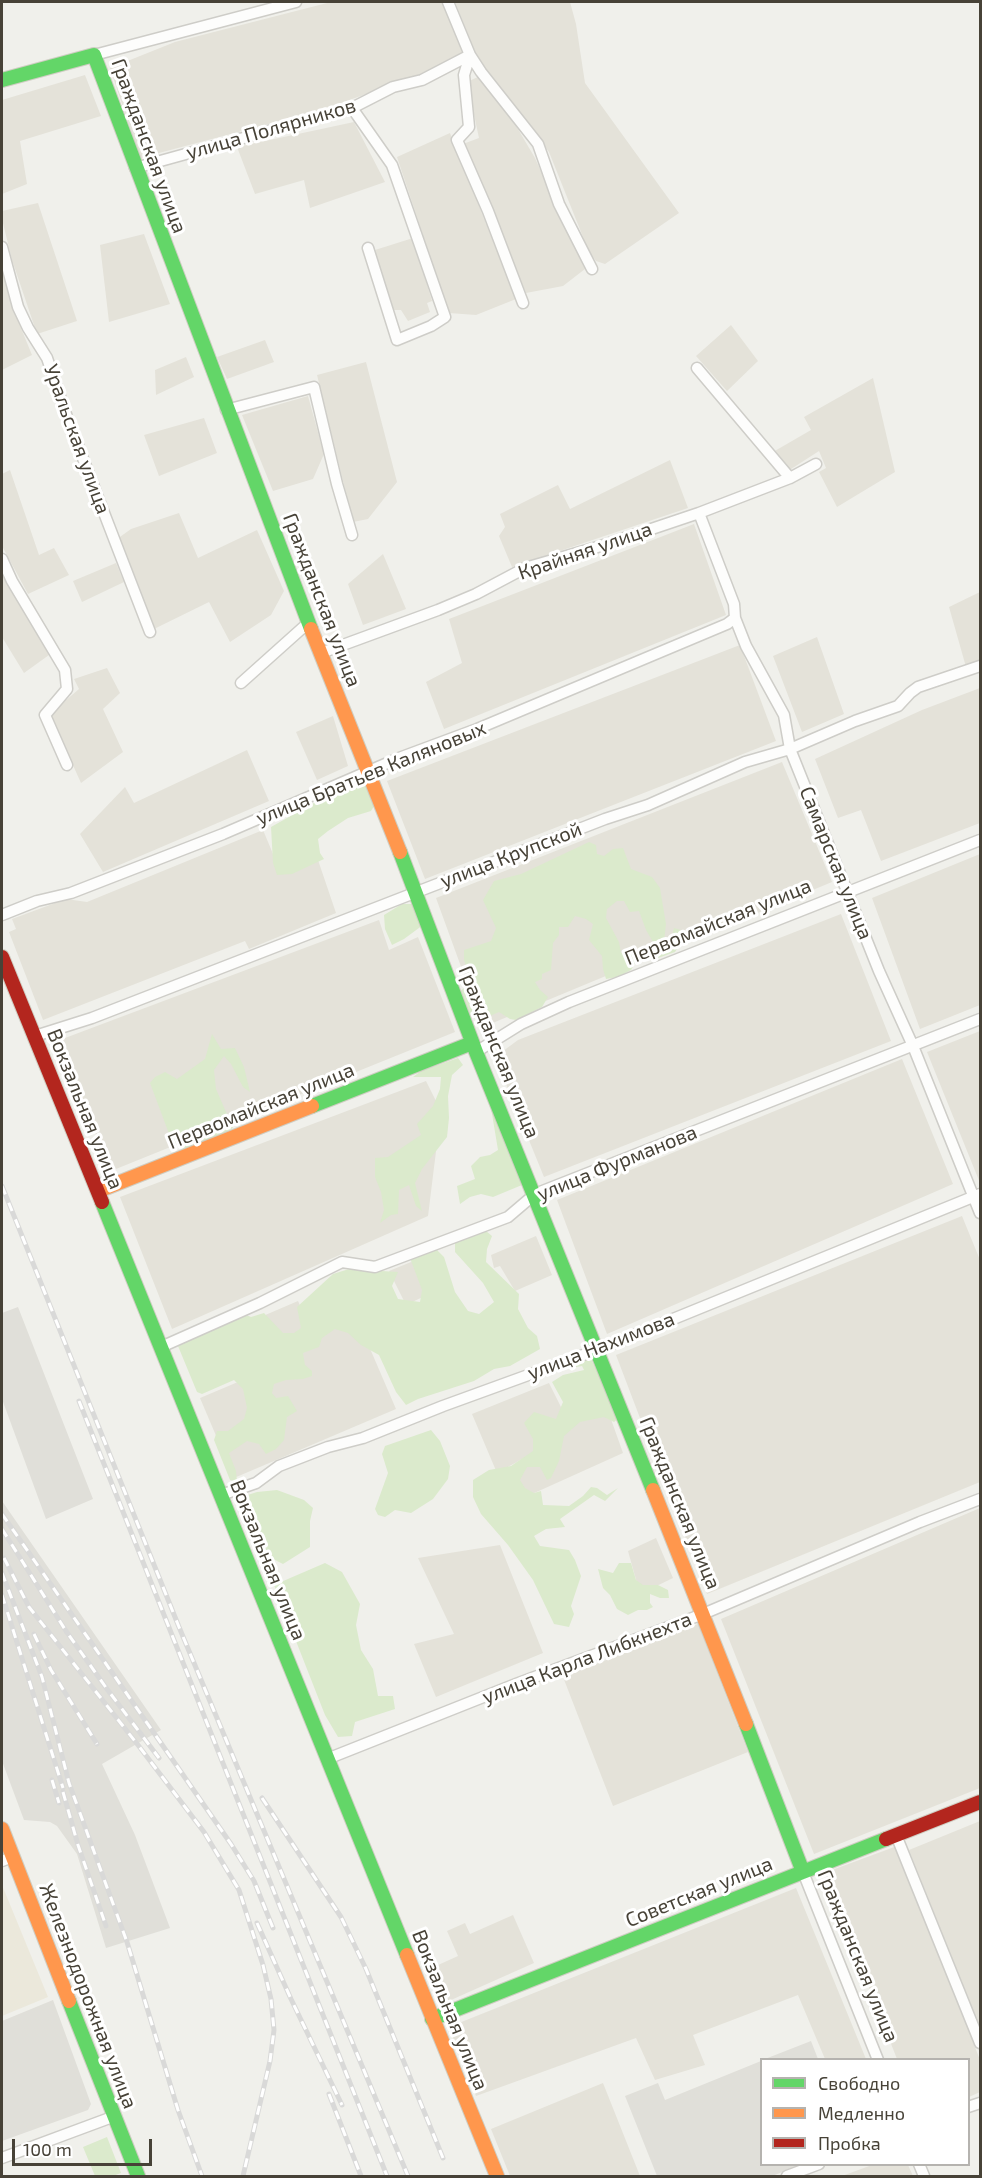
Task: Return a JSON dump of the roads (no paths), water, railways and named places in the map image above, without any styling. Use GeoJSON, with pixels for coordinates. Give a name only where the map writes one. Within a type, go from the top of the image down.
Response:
{"type":"FeatureCollection","features":[{"type":"Feature","properties":{"kind":"street"},"geometry":{"type":"LineString","coordinates":[[2,80],[296,2]]}},
{"type":"Feature","properties":{"kind":"street"},"geometry":{"type":"LineString","coordinates":[[448,2],[470,55],[538,144],[559,204],[592,269]]}},
{"type":"Feature","properties":{"kind":"street","name":"Гражданская улица"},"geometry":{"type":"LineString","coordinates":[[94,55],[226,410],[308,623],[416,891],[474,1048],[703,1614],[877,2058]]}},
{"type":"Feature","properties":{"kind":"street"},"geometry":{"type":"LineString","coordinates":[[470,55],[464,75],[469,127],[457,140],[489,210],[523,303]]}},
{"type":"Feature","properties":{"kind":"street","name":"улица Полярников"},"geometry":{"type":"LineString","coordinates":[[135,168],[352,108],[393,87],[422,80],[470,55]]}},
{"type":"Feature","properties":{"kind":"street"},"geometry":{"type":"LineString","coordinates":[[352,108],[392,165],[445,317],[431,326],[397,340],[368,248]]}},
{"type":"Feature","properties":{"kind":"street","name":"Уральская улица"},"geometry":{"type":"LineString","coordinates":[[2,247],[18,307],[47,358],[67,417],[150,632]]}},
{"type":"Feature","properties":{"kind":"street"},"geometry":{"type":"LineString","coordinates":[[697,368],[790,478]]}},
{"type":"Feature","properties":{"kind":"street"},"geometry":{"type":"LineString","coordinates":[[226,410],[314,387],[337,484],[352,535]]}},
{"type":"Feature","properties":{"kind":"street","name":"Крайняя улица"},"geometry":{"type":"LineString","coordinates":[[321,653],[448,606],[525,568],[601,546],[699,513],[790,478],[816,464]]}},
{"type":"Feature","properties":{"kind":"street","name":"Самарская улица"},"geometry":{"type":"LineString","coordinates":[[699,513],[734,604],[735,618],[755,664],[784,715],[790,749],[846,891],[977,1195],[981,1213]]}},
{"type":"Feature","properties":{"kind":"street"},"geometry":{"type":"LineString","coordinates":[[2,559],[65,670],[67,689],[45,715],[67,765]]}},
{"type":"Feature","properties":{"kind":"street","name":"улица Братьев Каляновых"},"geometry":{"type":"LineString","coordinates":[[2,915],[37,901],[71,893],[223,834],[399,758],[477,729],[727,624],[735,618]]}},
{"type":"Feature","properties":{"kind":"street"},"geometry":{"type":"LineString","coordinates":[[241,683],[308,623]]}},
{"type":"Feature","properties":{"kind":"street","name":"улица Крупской"},"geometry":{"type":"LineString","coordinates":[[35,1036],[92,1018],[416,891],[605,819],[648,805],[745,762],[790,749],[898,706],[918,687],[981,666]]}},
{"type":"Feature","properties":{"kind":"street","name":"Первомайская улица"},"geometry":{"type":"LineString","coordinates":[[98,1191],[474,1048],[569,1002],[757,929],[846,891],[981,840]]}},
{"type":"Feature","properties":{"kind":"street","name":"Вокзальная улица"},"geometry":{"type":"LineString","coordinates":[[2,957],[497,2176]]}},
{"type":"Feature","properties":{"kind":"street","name":"улица Фурманова"},"geometry":{"type":"LineString","coordinates":[[161,1347],[260,1303],[342,1262],[375,1267],[508,1218],[535,1194],[981,1019]]}},
{"type":"Feature","properties":{"kind":"street","name":"улица Нахимова"},"geometry":{"type":"LineString","coordinates":[[221,1495],[256,1483],[279,1466],[328,1447],[363,1438],[597,1350],[977,1195]]}},
{"type":"Feature","properties":{"kind":"street","name":"улица Карла Либкнехта"},"geometry":{"type":"LineString","coordinates":[[327,1760],[703,1614],[920,1522],[981,1499]]}},
{"type":"Feature","properties":{"kind":"street","name":"Советская улица"},"geometry":{"type":"LineString","coordinates":[[432,2019],[981,1802]]}},
{"type":"Feature","properties":{"kind":"street","name":"Железнодорожная улица"},"geometry":{"type":"LineString","coordinates":[[2,1830],[7,1859],[52,1954],[138,2176]]}},
{"type":"Feature","properties":{"kind":"street"},"geometry":{"type":"LineString","coordinates":[[896,1835],[981,2043]]}},
{"type":"Feature","properties":{"kind":"street"},"geometry":{"type":"LineString","coordinates":[[2,2158],[114,2116]]}},
{"type":"Feature","properties":{"kind":"street"},"geometry":{"type":"LineString","coordinates":[[787,2176],[814,2166]]}},
{"type":"Feature","properties":{"kind":"railway"},"geometry":{"type":"LineString","coordinates":[[2,1186],[179,1627],[408,2176]]}},
{"type":"Feature","properties":{"kind":"railway"},"geometry":{"type":"LineString","coordinates":[[79,1401],[387,2176]]}},
{"type":"Feature","properties":{"kind":"railway"},"geometry":{"type":"LineString","coordinates":[[2,1514],[231,1844],[254,1881],[273,1928]]}},
{"type":"Feature","properties":{"kind":"railway"},"geometry":{"type":"LineString","coordinates":[[2,1529],[66,1631],[159,1758]]}},
{"type":"Feature","properties":{"kind":"railway"},"geometry":{"type":"LineString","coordinates":[[4,1558],[29,1607],[204,1832],[239,1890],[263,1965],[271,1999],[274,2030],[270,2061],[243,2176]]}},
{"type":"Feature","properties":{"kind":"railway"},"geometry":{"type":"LineString","coordinates":[[2,1573],[42,1677],[69,1783],[127,1942],[178,2110],[202,2176]]}},
{"type":"Feature","properties":{"kind":"railway"},"geometry":{"type":"LineString","coordinates":[[2,1595],[63,1788]]}},
{"type":"Feature","properties":{"kind":"railway"},"geometry":{"type":"LineString","coordinates":[[34,1634],[51,1670],[97,1744]]}},
{"type":"Feature","properties":{"kind":"railway"},"geometry":{"type":"LineString","coordinates":[[52,1780],[59,1803]]}},
{"type":"Feature","properties":{"kind":"railway"},"geometry":{"type":"LineString","coordinates":[[63,1792],[78,1845],[106,1926]]}},
{"type":"Feature","properties":{"kind":"railway"},"geometry":{"type":"LineString","coordinates":[[262,1798],[341,1917],[366,1969],[443,2158]]}},
{"type":"Feature","properties":{"kind":"railway"},"geometry":{"type":"LineString","coordinates":[[257,1923],[342,2105]]}},
{"type":"Feature","properties":{"kind":"railway"},"geometry":{"type":"LineString","coordinates":[[329,2094],[361,2176]]}}]}
